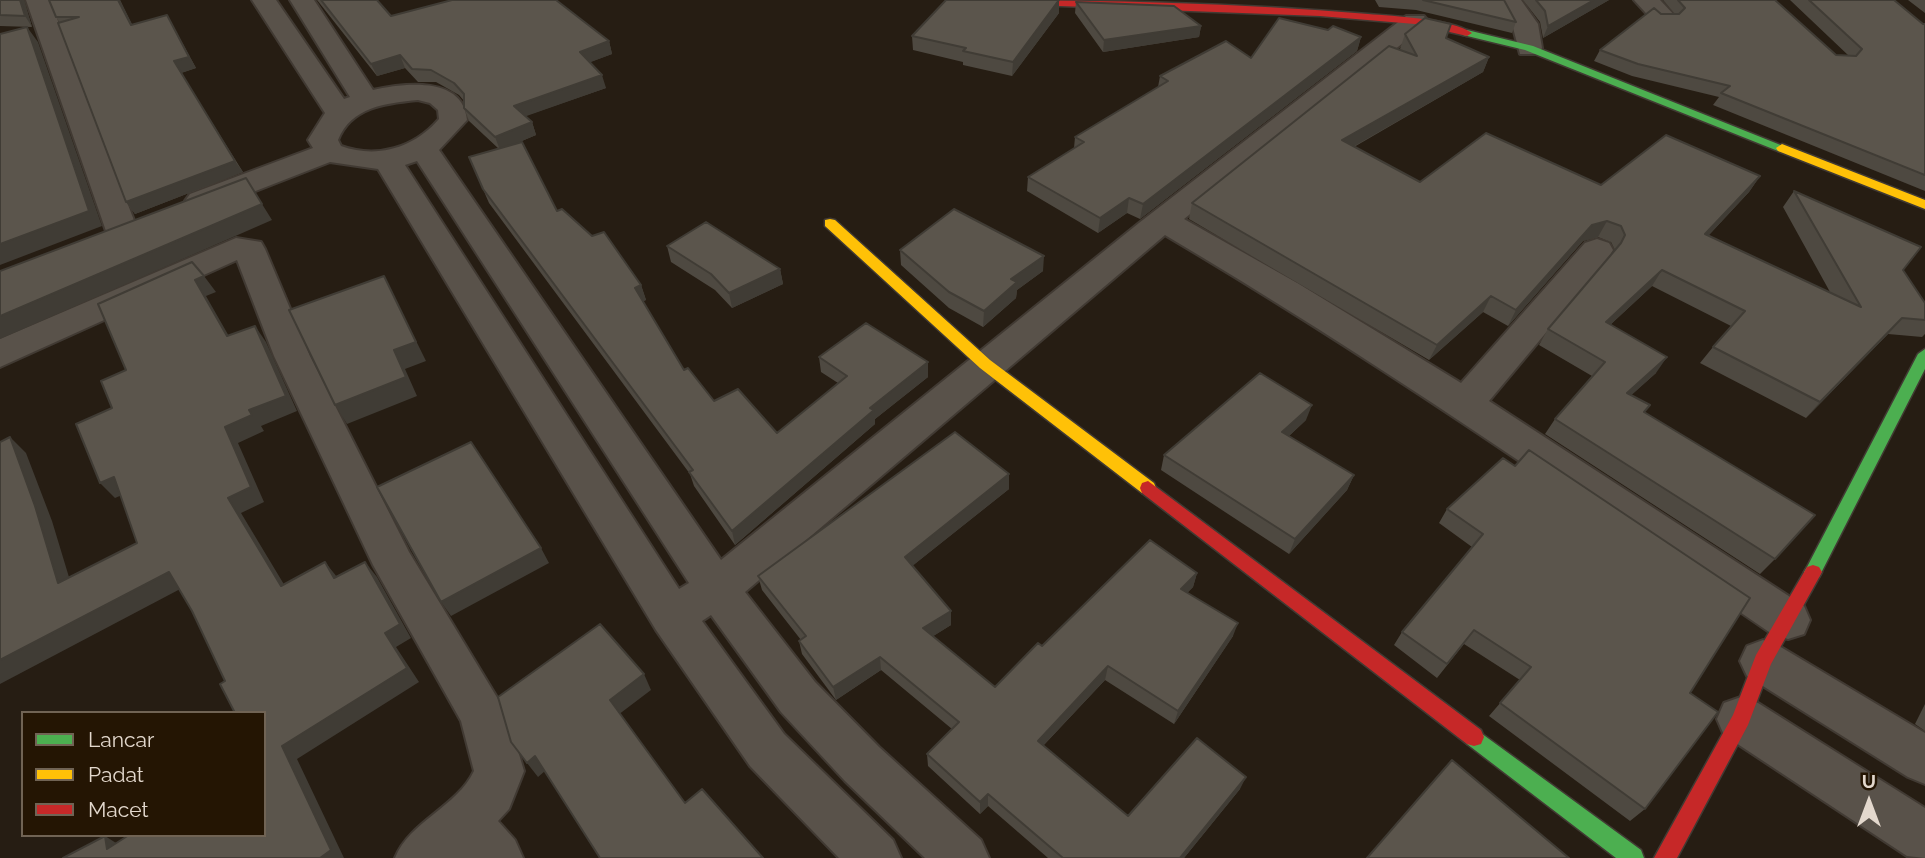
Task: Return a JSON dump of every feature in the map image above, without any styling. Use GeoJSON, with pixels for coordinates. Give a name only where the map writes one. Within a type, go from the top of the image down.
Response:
{"type":"FeatureCollection","features":[{"type":"Feature","properties":{"kind":"street"},"geometry":{"type":"LineString","coordinates":[[38,0],[136,226],[330,152],[364,162],[405,154],[443,135],[453,120],[452,107],[440,97],[418,92],[366,100],[340,114],[327,127],[323,141],[330,152]]}},
{"type":"Feature","properties":{"kind":"street"},"geometry":{"type":"LineString","coordinates":[[264,0],[340,114]]}},
{"type":"Feature","properties":{"kind":"street"},"geometry":{"type":"LineString","coordinates":[[302,0],[366,100]]}},
{"type":"Feature","properties":{"kind":"street"},"geometry":{"type":"LineString","coordinates":[[982,0],[1117,3],[1320,13],[1415,21],[1529,48],[1925,205]]}},
{"type":"Feature","properties":{"kind":"street"},"geometry":{"type":"LineString","coordinates":[[1508,0],[1525,24],[1529,48]]}},
{"type":"Feature","properties":{"kind":"street"},"geometry":{"type":"LineString","coordinates":[[672,616],[717,589],[985,364],[1415,21]]}},
{"type":"Feature","properties":{"kind":"street"},"geometry":{"type":"LineString","coordinates":[[405,154],[717,589],[798,697],[862,764],[963,858]]}},
{"type":"Feature","properties":{"kind":"street"},"geometry":{"type":"LineString","coordinates":[[405,154],[672,616],[767,750],[874,858]]}},
{"type":"Feature","properties":{"kind":"street"},"geometry":{"type":"LineString","coordinates":[[1163,220],[1287,292],[1470,407],[1788,620]]}},
{"type":"Feature","properties":{"kind":"street"},"geometry":{"type":"LineString","coordinates":[[830,223],[985,364],[1633,858]]}},
{"type":"Feature","properties":{"kind":"street"},"geometry":{"type":"LineString","coordinates":[[0,354],[236,248],[249,249],[292,356],[388,553],[483,714],[499,771],[491,792],[463,822],[421,858]]}},
{"type":"Feature","properties":{"kind":"street"},"geometry":{"type":"LineString","coordinates":[[1470,407],[1471,397],[1597,250]]}},
{"type":"Feature","properties":{"kind":"street"},"geometry":{"type":"LineString","coordinates":[[1665,858],[1741,719],[1763,661],[1788,620],[1925,354]]}},
{"type":"Feature","properties":{"kind":"street"},"geometry":{"type":"LineString","coordinates":[[1763,661],[1925,760]]}},
{"type":"Feature","properties":{"kind":"street"},"geometry":{"type":"LineString","coordinates":[[1741,719],[1925,838]]}},
{"type":"Feature","properties":{"kind":"street"},"geometry":{"type":"LineString","coordinates":[[463,822],[496,858]]}},
{"type":"Feature","properties":{"kind":"building"},"geometry":{"type":"Polygon","coordinates":[[[0,0],[20,0],[25,16],[0,15],[0,0]]]}},
{"type":"Feature","properties":{"kind":"building"},"geometry":{"type":"Polygon","coordinates":[[[49,0],[118,0],[131,25],[167,15],[189,57],[174,61],[235,161],[126,202],[58,23],[79,17],[56,17],[49,0]]]}},
{"type":"Feature","properties":{"kind":"building"},"geometry":{"type":"Polygon","coordinates":[[[321,0],[377,0],[391,16],[452,0],[556,0],[609,41],[580,52],[602,75],[514,106],[532,122],[495,137],[464,108],[464,94],[454,83],[431,70],[412,69],[400,55],[371,64],[321,0]]]}},
{"type":"Feature","properties":{"kind":"building"},"geometry":{"type":"Polygon","coordinates":[[[946,0],[1059,0],[1013,62],[912,36],[946,0]]]}},
{"type":"Feature","properties":{"kind":"building"},"geometry":{"type":"Polygon","coordinates":[[[1423,0],[1504,0],[1516,22],[1423,0]]]}},
{"type":"Feature","properties":{"kind":"building"},"geometry":{"type":"Polygon","coordinates":[[[1536,0],[1594,0],[1548,26],[1545,11],[1536,0]]]}},
{"type":"Feature","properties":{"kind":"building"},"geometry":{"type":"Polygon","coordinates":[[[1678,0],[1775,0],[1836,55],[1856,56],[1862,49],[1809,0],[1894,0],[1925,24],[1925,175],[1721,93],[1730,86],[1638,64],[1600,50],[1654,8],[1661,14],[1679,14],[1685,8],[1678,0]]]}},
{"type":"Feature","properties":{"kind":"building"},"geometry":{"type":"Polygon","coordinates":[[[1076,2],[1174,6],[1201,26],[1104,40],[1076,2]]]}},
{"type":"Feature","properties":{"kind":"building"},"geometry":{"type":"Polygon","coordinates":[[[1279,18],[1328,30],[1333,26],[1361,37],[1143,204],[1129,198],[1100,218],[1028,177],[1084,142],[1075,137],[1168,81],[1160,76],[1226,41],[1251,58],[1279,18]]]}},
{"type":"Feature","properties":{"kind":"building"},"geometry":{"type":"Polygon","coordinates":[[[1425,18],[1451,24],[1446,38],[1489,57],[1342,140],[1420,182],[1486,133],[1601,185],[1666,135],[1760,176],[1705,234],[1861,307],[1794,191],[1921,247],[1903,270],[1925,303],[1925,320],[1902,318],[1820,402],[1713,347],[1745,311],[1662,270],[1606,322],[1667,357],[1627,393],[1650,405],[1644,412],[1815,515],[1775,559],[1555,419],[1605,362],[1548,329],[1621,243],[1625,235],[1621,226],[1607,221],[1592,225],[1516,310],[1491,296],[1437,345],[1192,203],[1389,46],[1417,56],[1405,34],[1425,18]]]}},
{"type":"Feature","properties":{"kind":"building"},"geometry":{"type":"Polygon","coordinates":[[[27,27],[89,211],[0,244],[0,34],[27,27]]]}},
{"type":"Feature","properties":{"kind":"building"},"geometry":{"type":"Polygon","coordinates":[[[522,142],[557,211],[562,209],[592,236],[604,232],[641,285],[635,288],[684,370],[688,368],[714,401],[738,389],[777,433],[847,376],[819,357],[866,323],[928,362],[870,408],[874,410],[732,531],[689,472],[693,470],[483,189],[469,157],[522,142]]]}},
{"type":"Feature","properties":{"kind":"building"},"geometry":{"type":"Polygon","coordinates":[[[246,178],[262,204],[0,316],[0,271],[246,178]]]}},
{"type":"Feature","properties":{"kind":"building"},"geometry":{"type":"Polygon","coordinates":[[[954,209],[1044,256],[1011,279],[1017,282],[984,311],[949,292],[900,250],[954,209]]]}},
{"type":"Feature","properties":{"kind":"building"},"geometry":{"type":"Polygon","coordinates":[[[706,222],[780,269],[729,293],[711,274],[667,246],[706,222]]]}},
{"type":"Feature","properties":{"kind":"building"},"geometry":{"type":"Polygon","coordinates":[[[192,262],[204,276],[195,280],[227,336],[255,326],[286,396],[249,410],[252,415],[225,427],[251,487],[228,498],[281,586],[325,562],[334,578],[365,562],[400,624],[385,633],[407,668],[282,746],[331,850],[320,858],[63,858],[103,837],[107,849],[126,837],[266,837],[266,711],[234,711],[220,684],[225,681],[192,611],[169,572],[0,660],[0,442],[10,437],[35,506],[58,583],[137,543],[114,477],[100,483],[76,424],[112,408],[101,381],[126,370],[98,304],[192,262]]]}},
{"type":"Feature","properties":{"kind":"building"},"geometry":{"type":"Polygon","coordinates":[[[384,276],[416,342],[394,350],[406,377],[335,405],[289,310],[384,276]]]}},
{"type":"Feature","properties":{"kind":"building"},"geometry":{"type":"Polygon","coordinates":[[[1260,373],[1312,405],[1282,432],[1354,475],[1295,539],[1164,455],[1260,373]]]}},
{"type":"Feature","properties":{"kind":"building"},"geometry":{"type":"Polygon","coordinates":[[[955,432],[1009,474],[905,557],[951,611],[923,628],[995,687],[1038,643],[1042,646],[1150,540],[1197,573],[1181,589],[1238,623],[1178,711],[1108,666],[1038,741],[1128,816],[1197,738],[1246,777],[1180,858],[1063,858],[988,794],[980,802],[927,754],[959,722],[880,657],[833,687],[799,641],[806,636],[758,576],[955,432]]]}},
{"type":"Feature","properties":{"kind":"building"},"geometry":{"type":"Polygon","coordinates":[[[471,442],[541,548],[441,602],[377,487],[471,442]]]}},
{"type":"Feature","properties":{"kind":"building"},"geometry":{"type":"Polygon","coordinates":[[[1529,450],[1750,598],[1690,693],[1718,712],[1645,809],[1500,703],[1531,667],[1474,630],[1447,664],[1402,632],[1483,534],[1447,509],[1503,458],[1515,466],[1529,450]]]}},
{"type":"Feature","properties":{"kind":"building"},"geometry":{"type":"Polygon","coordinates":[[[600,624],[644,674],[610,700],[685,803],[702,789],[763,858],[600,858],[535,756],[527,763],[511,742],[498,697],[600,624]]]}},
{"type":"Feature","properties":{"kind":"building"},"geometry":{"type":"Polygon","coordinates":[[[1452,760],[1569,858],[1367,858],[1452,760]]]}},
{"type":"Feature","properties":{"kind":"traffic: fast"},"geometry":{"type":"LineString","coordinates":[[1467,33],[1529,48],[1782,148]]}},
{"type":"Feature","properties":{"kind":"traffic: fast"},"geometry":{"type":"LineString","coordinates":[[1813,572],[1925,354]]}},
{"type":"Feature","properties":{"kind":"traffic: fast"},"geometry":{"type":"LineString","coordinates":[[1474,737],[1633,858]]}},
{"type":"Feature","properties":{"kind":"traffic: slow"},"geometry":{"type":"LineString","coordinates":[[1782,148],[1925,205]]}},
{"type":"Feature","properties":{"kind":"traffic: slow"},"geometry":{"type":"LineString","coordinates":[[830,223],[985,364],[1148,488]]}},
{"type":"Feature","properties":{"kind":"traffic: jam"},"geometry":{"type":"LineString","coordinates":[[982,0],[1320,13],[1415,21],[1467,33]]}},
{"type":"Feature","properties":{"kind":"traffic: jam"},"geometry":{"type":"LineString","coordinates":[[1148,488],[1474,737]]}},
{"type":"Feature","properties":{"kind":"traffic: jam"},"geometry":{"type":"LineString","coordinates":[[1665,858],[1741,719],[1763,661],[1813,572]]}}]}
